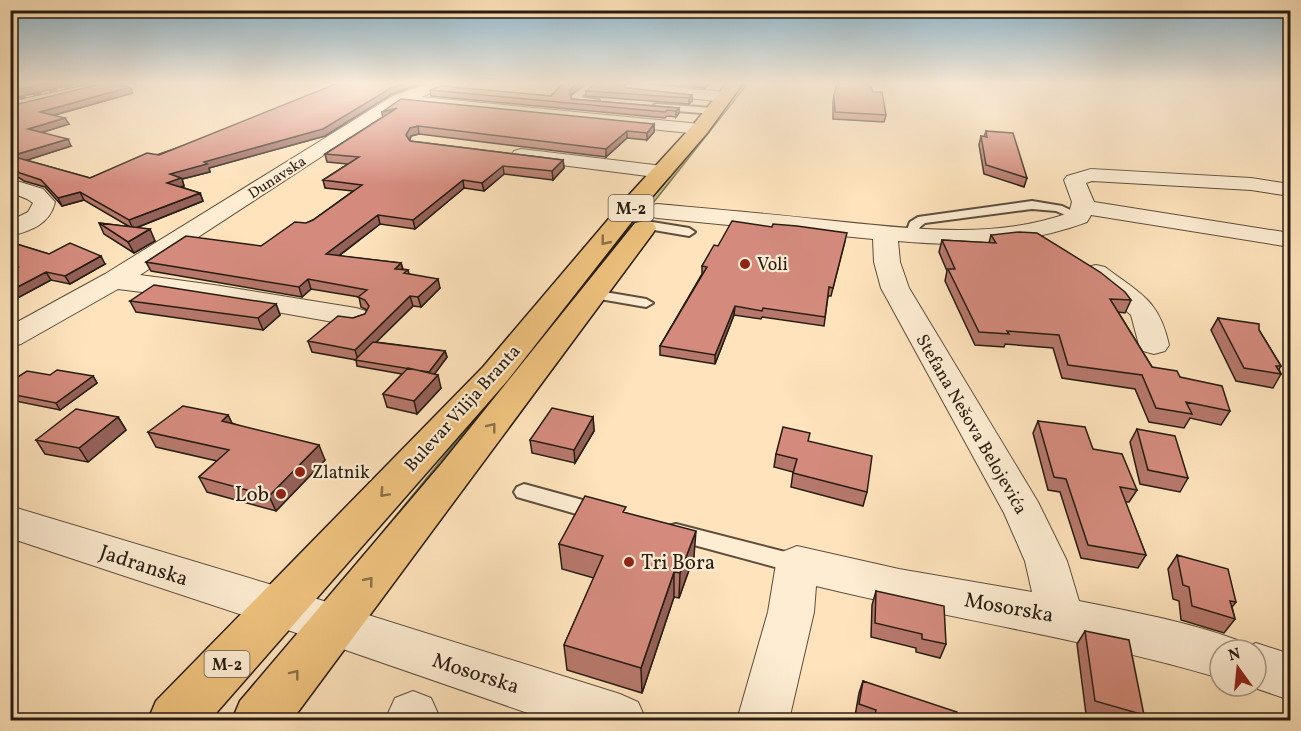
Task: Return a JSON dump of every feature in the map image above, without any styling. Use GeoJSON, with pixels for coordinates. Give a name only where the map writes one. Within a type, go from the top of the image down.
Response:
{"type":"FeatureCollection","features":[{"type":"Feature","properties":{"kind":"main road","name":"Bulevar Vilija Branta"},"geometry":{"type":"LineString","coordinates":[[260,720],[332,626],[444,489],[594,294],[710,117]]}},
{"type":"Feature","properties":{"kind":"main road","name":"Bulevar Vilija Branta"},"geometry":{"type":"LineString","coordinates":[[175,720],[655,203],[724,117]]}},
{"type":"Feature","properties":{"kind":"street","name":"Dunavska"},"geometry":{"type":"LineString","coordinates":[[10,338],[114,280],[370,117]]}},
{"type":"Feature","properties":{"kind":"street"},"geometry":{"type":"LineString","coordinates":[[502,153],[655,203],[898,234],[996,236],[1035,232],[1060,226],[1081,212],[1290,240]]}},
{"type":"Feature","properties":{"kind":"street"},"geometry":{"type":"LineString","coordinates":[[1081,212],[1074,180],[1091,175],[1251,184],[1290,190]]}},
{"type":"Feature","properties":{"kind":"street"},"geometry":{"type":"LineString","coordinates":[[10,184],[35,194],[44,202],[42,214],[10,229]]}},
{"type":"Feature","properties":{"kind":"street"},"geometry":{"type":"LineString","coordinates":[[1035,232],[1144,311],[1150,325],[1154,345]]}},
{"type":"Feature","properties":{"kind":"street","name":"Stefana Nešova Belojevića"},"geometry":{"type":"LineString","coordinates":[[898,234],[887,262],[895,288],[1029,522],[1046,561],[1061,616]]}},
{"type":"Feature","properties":{"kind":"street"},"geometry":{"type":"LineString","coordinates":[[114,280],[214,293],[356,317]]}},
{"type":"Feature","properties":{"kind":"street","name":"Jadranska"},"geometry":{"type":"LineString","coordinates":[[10,522],[332,626]]}},
{"type":"Feature","properties":{"kind":"street"},"geometry":{"type":"LineString","coordinates":[[763,720],[791,612],[797,564]]}},
{"type":"Feature","properties":{"kind":"street","name":"Mosorska"},"geometry":{"type":"LineString","coordinates":[[797,564],[899,588],[1061,616],[1208,653]]}},
{"type":"Feature","properties":{"kind":"street","name":"Mosorska"},"geometry":{"type":"LineString","coordinates":[[332,626],[620,720]]}},
{"type":"Feature","properties":{"kind":"street"},"geometry":{"type":"LineString","coordinates":[[1268,670],[1290,677]]}},
{"type":"Feature","properties":{"kind":"lane"},"geometry":{"type":"LineString","coordinates":[[655,203],[689,232]]}},
{"type":"Feature","properties":{"kind":"lane"},"geometry":{"type":"LineString","coordinates":[[898,234],[922,220],[1032,205],[1081,212]]}},
{"type":"Feature","properties":{"kind":"lane"},"geometry":{"type":"LineString","coordinates":[[594,294],[646,303]]}},
{"type":"Feature","properties":{"kind":"lane"},"geometry":{"type":"LineString","coordinates":[[524,492],[626,519]]}},
{"type":"Feature","properties":{"kind":"lane","name":"Mosorska"},"geometry":{"type":"LineString","coordinates":[[660,528],[797,564]]}},
{"type":"Feature","properties":{"kind":"shaded area"},"geometry":{"type":"Polygon","coordinates":[[[712,117],[721,117],[380,548],[372,545],[492,398],[712,117]]]}},
{"type":"Feature","properties":{"kind":"building"},"geometry":{"type":"Polygon","coordinates":[[[10,117],[65,118],[28,129],[68,139],[11,156],[90,178],[147,153],[159,155],[253,117],[343,117],[323,129],[204,162],[207,164],[170,174],[181,178],[167,183],[200,193],[129,220],[80,192],[58,198],[41,180],[10,167],[10,117]]]}},
{"type":"Feature","properties":{"kind":"building"},"geometry":{"type":"Polygon","coordinates":[[[383,117],[584,117],[654,124],[647,133],[627,131],[606,149],[418,126],[410,128],[406,135],[410,141],[563,160],[552,171],[503,166],[482,183],[463,180],[413,220],[378,215],[326,254],[401,263],[395,269],[408,270],[404,273],[438,279],[418,297],[410,296],[355,350],[308,341],[338,316],[353,318],[365,314],[369,306],[365,300],[358,297],[367,290],[308,279],[299,287],[146,262],[186,236],[261,246],[295,222],[306,223],[313,220],[362,185],[323,180],[359,157],[325,154],[383,117]]]}},
{"type":"Feature","properties":{"kind":"building"},"geometry":{"type":"Polygon","coordinates":[[[986,131],[1013,133],[1027,178],[986,165],[981,136],[987,137],[986,131]]]}},
{"type":"Feature","properties":{"kind":"building"},"geometry":{"type":"Polygon","coordinates":[[[732,221],[772,227],[773,224],[847,233],[833,288],[829,287],[825,317],[735,306],[715,355],[660,346],[707,267],[702,266],[714,245],[718,246],[732,221]]]}},
{"type":"Feature","properties":{"kind":"building"},"geometry":{"type":"Polygon","coordinates":[[[99,223],[150,229],[128,242],[99,223]]]}},
{"type":"Feature","properties":{"kind":"building"},"geometry":{"type":"Polygon","coordinates":[[[1037,233],[1100,272],[1125,292],[1131,300],[1110,299],[1152,367],[1177,371],[1180,377],[1222,386],[1230,411],[1186,402],[1192,414],[1156,408],[1142,375],[1068,365],[1059,335],[1007,331],[1009,334],[979,332],[948,269],[955,269],[942,240],[996,243],[991,235],[1037,233]]]}},
{"type":"Feature","properties":{"kind":"building"},"geometry":{"type":"Polygon","coordinates":[[[10,242],[49,254],[70,243],[101,256],[65,276],[46,272],[10,291],[10,270],[18,267],[10,264],[10,242]]]}},
{"type":"Feature","properties":{"kind":"building"},"geometry":{"type":"Polygon","coordinates":[[[154,285],[276,304],[258,318],[130,301],[154,285]]]}},
{"type":"Feature","properties":{"kind":"building"},"geometry":{"type":"Polygon","coordinates":[[[1218,318],[1259,324],[1259,330],[1281,366],[1276,366],[1281,374],[1244,368],[1218,318]]]}},
{"type":"Feature","properties":{"kind":"building"},"geometry":{"type":"Polygon","coordinates":[[[373,342],[445,351],[429,372],[355,360],[373,342]]]}},
{"type":"Feature","properties":{"kind":"building"},"geometry":{"type":"Polygon","coordinates":[[[408,368],[438,375],[414,401],[383,394],[408,368]]]}},
{"type":"Feature","properties":{"kind":"building"},"geometry":{"type":"Polygon","coordinates":[[[57,370],[93,376],[56,403],[10,394],[10,382],[27,371],[50,375],[57,370]]]}},
{"type":"Feature","properties":{"kind":"building"},"geometry":{"type":"Polygon","coordinates":[[[183,406],[228,415],[222,421],[319,445],[269,496],[199,477],[229,450],[148,432],[183,406]]]}},
{"type":"Feature","properties":{"kind":"building"},"geometry":{"type":"Polygon","coordinates":[[[552,408],[593,417],[574,450],[530,440],[552,408]]]}},
{"type":"Feature","properties":{"kind":"building"},"geometry":{"type":"Polygon","coordinates":[[[76,409],[118,417],[79,448],[36,440],[76,409]]]}},
{"type":"Feature","properties":{"kind":"building"},"geometry":{"type":"Polygon","coordinates":[[[1038,421],[1085,427],[1093,449],[1122,454],[1137,490],[1120,487],[1146,555],[1088,545],[1066,479],[1054,477],[1038,421]]]}},
{"type":"Feature","properties":{"kind":"building"},"geometry":{"type":"Polygon","coordinates":[[[783,427],[810,433],[808,441],[872,456],[867,492],[793,473],[797,459],[776,454],[783,427]]]}},
{"type":"Feature","properties":{"kind":"building"},"geometry":{"type":"Polygon","coordinates":[[[1137,429],[1175,436],[1188,478],[1148,470],[1137,429]]]}},
{"type":"Feature","properties":{"kind":"building"},"geometry":{"type":"Polygon","coordinates":[[[585,496],[626,507],[623,512],[696,531],[680,573],[674,572],[641,668],[564,645],[603,556],[559,544],[585,496]]]}},
{"type":"Feature","properties":{"kind":"building"},"geometry":{"type":"Polygon","coordinates":[[[1177,555],[1228,569],[1236,602],[1230,601],[1235,619],[1192,606],[1189,587],[1183,585],[1177,555]]]}},
{"type":"Feature","properties":{"kind":"building"},"geometry":{"type":"Polygon","coordinates":[[[876,591],[944,606],[946,644],[922,639],[922,634],[875,623],[876,591]]]}},
{"type":"Feature","properties":{"kind":"building"},"geometry":{"type":"Polygon","coordinates":[[[1085,631],[1129,640],[1144,715],[1095,701],[1085,631]]]}},
{"type":"Feature","properties":{"kind":"building"},"geometry":{"type":"Polygon","coordinates":[[[863,681],[957,712],[957,720],[874,720],[876,710],[859,704],[863,681]]]}},
{"type":"Feature","properties":{"kind":"place","name":"Voli"},"geometry":{"type":"Point","coordinates":[745,264]}},
{"type":"Feature","properties":{"kind":"place","name":"Zlatnik"},"geometry":{"type":"Point","coordinates":[300,472]}},
{"type":"Feature","properties":{"kind":"place","name":"Lob"},"geometry":{"type":"Point","coordinates":[281,494]}},
{"type":"Feature","properties":{"kind":"place","name":"Tri Bora"},"geometry":{"type":"Point","coordinates":[629,562]}}]}
